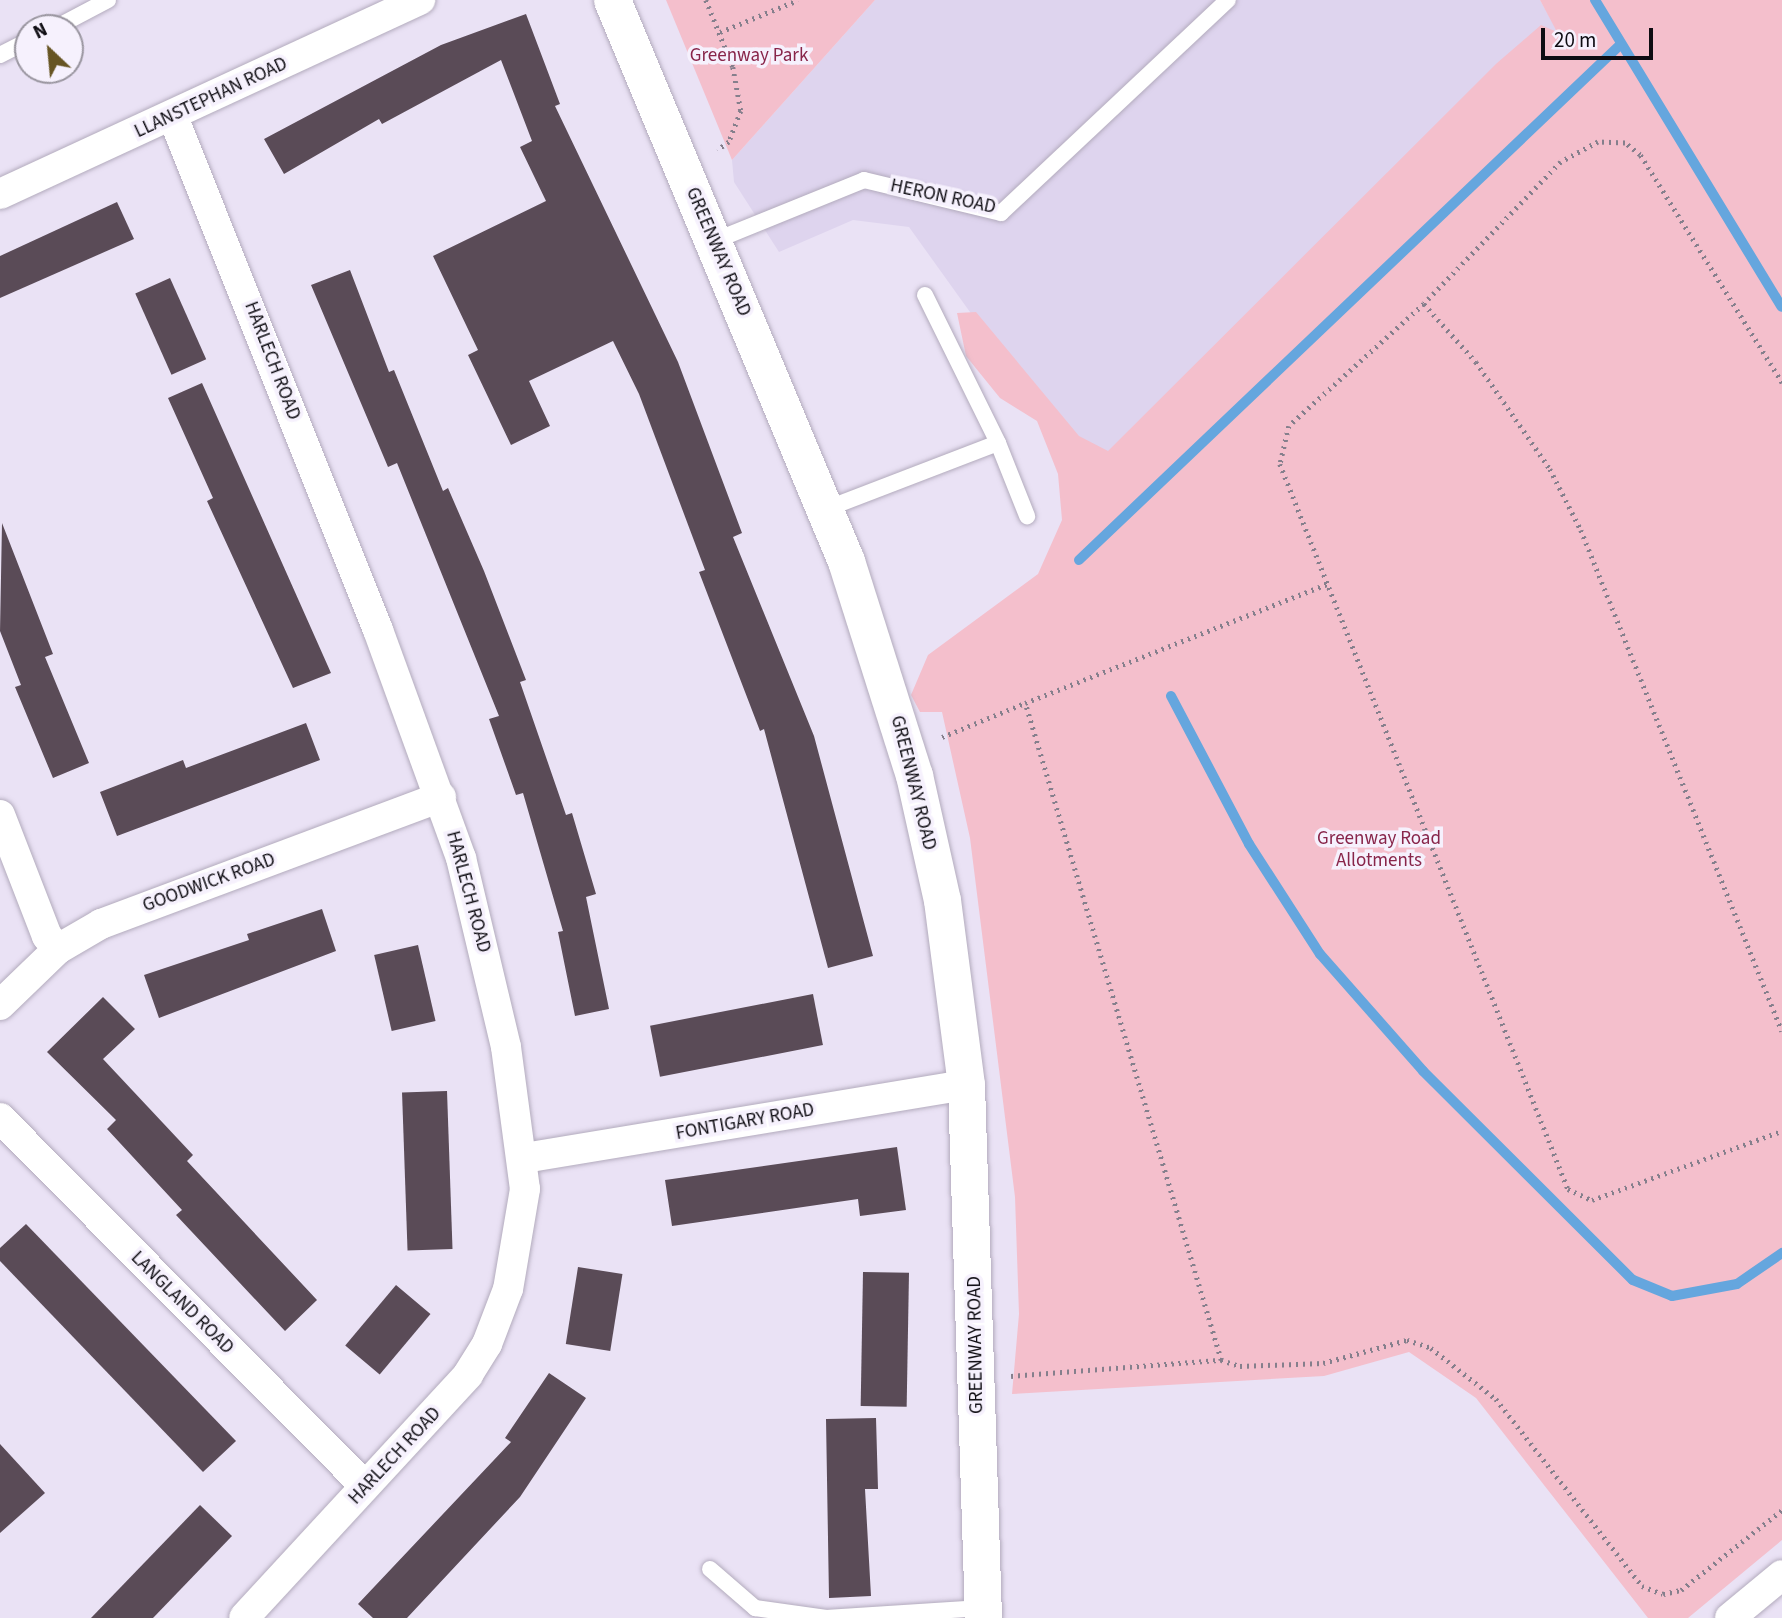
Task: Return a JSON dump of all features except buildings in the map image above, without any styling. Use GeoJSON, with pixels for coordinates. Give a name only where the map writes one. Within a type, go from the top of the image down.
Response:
{"type":"FeatureCollection","features":[{"type":"Feature","properties":{"kind":"street","name":"LLANSTEPHAN ROAD"},"geometry":{"type":"LineString","coordinates":[[0,194],[173,117],[420,0]]}},
{"type":"Feature","properties":{"kind":"street","name":"GREENWAY ROAD"},"geometry":{"type":"LineString","coordinates":[[612,0],[825,509],[871,629],[906,751],[942,900],[966,1085],[983,1613]]}},
{"type":"Feature","properties":{"kind":"street","name":"HARLECH ROAD"},"geometry":{"type":"LineString","coordinates":[[173,117],[440,797],[478,920],[524,1158],[517,1253],[488,1344],[444,1404],[244,1618]]}},
{"type":"Feature","properties":{"kind":"street","name":"GOODWICK ROAD"},"geometry":{"type":"LineString","coordinates":[[0,1005],[58,949],[101,924],[440,797]]}},
{"type":"Feature","properties":{"kind":"street"},"geometry":{"type":"LineString","coordinates":[[0,816],[47,936],[58,949]]}},
{"type":"Feature","properties":{"kind":"street","name":"FONTIGARY ROAD"},"geometry":{"type":"LineString","coordinates":[[524,1158],[966,1085]]}},
{"type":"Feature","properties":{"kind":"street","name":"LANGLAND ROAD"},"geometry":{"type":"LineString","coordinates":[[0,1118],[365,1486]]}},
{"type":"Feature","properties":{"kind":"street"},"geometry":{"type":"LineString","coordinates":[[1730,1618],[1782,1575]]}},
{"type":"Feature","properties":{"kind":"lane"},"geometry":{"type":"LineString","coordinates":[[82,14],[108,0]]}},
{"type":"Feature","properties":{"kind":"lane","name":"HERON ROAD"},"geometry":{"type":"LineString","coordinates":[[714,241],[864,180],[1001,213],[1228,0]]}},
{"type":"Feature","properties":{"kind":"lane"},"geometry":{"type":"LineString","coordinates":[[925,295],[998,443],[1027,516]]}},
{"type":"Feature","properties":{"kind":"lane"},"geometry":{"type":"LineString","coordinates":[[825,509],[998,443]]}},
{"type":"Feature","properties":{"kind":"lane"},"geometry":{"type":"LineString","coordinates":[[710,1569],[755,1608],[826,1618],[983,1613]]}},
{"type":"Feature","properties":{"kind":"path"},"geometry":{"type":"LineString","coordinates":[[706,0],[720,32],[741,111],[729,142],[718,150]]}},
{"type":"Feature","properties":{"kind":"path"},"geometry":{"type":"LineString","coordinates":[[720,32],[798,0]]}},
{"type":"Feature","properties":{"kind":"path"},"geometry":{"type":"LineString","coordinates":[[1782,383],[1640,155],[1625,144],[1598,142],[1561,162],[1424,304],[1289,426],[1280,464],[1568,1189],[1592,1200],[1782,1131]]}},
{"type":"Feature","properties":{"kind":"path"},"geometry":{"type":"LineString","coordinates":[[1424,304],[1476,362],[1550,469],[1581,530],[1782,1031]]}},
{"type":"Feature","properties":{"kind":"path"},"geometry":{"type":"LineString","coordinates":[[906,751],[1327,584]]}},
{"type":"Feature","properties":{"kind":"path"},"geometry":{"type":"LineString","coordinates":[[1025,703],[1221,1360]]}},
{"type":"Feature","properties":{"kind":"path"},"geometry":{"type":"LineString","coordinates":[[977,1379],[1221,1360],[1240,1366],[1323,1363],[1407,1340],[1431,1348],[1496,1399],[1642,1586],[1663,1594],[1681,1590],[1782,1510]]}},
{"type":"Feature","properties":{"kind":"shaded area"},"geometry":{"type":"Polygon","coordinates":[[[875,0],[1540,0],[1564,43],[1094,485],[909,227],[853,220],[779,252],[734,182],[732,160],[875,0]]]}},
{"type":"Feature","properties":{"kind":"green space","name":"Greenway Park"},"geometry":{"type":"Polygon","coordinates":[[[666,0],[875,0],[732,160],[666,0]]]}},
{"type":"Feature","properties":{"kind":"green space","name":"Greenway Road Allotments"},"geometry":{"type":"Polygon","coordinates":[[[1540,0],[1782,0],[1782,1540],[1688,1618],[1648,1618],[1476,1398],[1409,1352],[1324,1376],[1012,1394],[1019,1314],[1015,1197],[970,838],[942,712],[920,712],[911,695],[928,655],[1038,574],[1062,520],[1058,474],[1037,421],[1000,398],[966,356],[957,313],[976,312],[1079,436],[1108,451],[1497,63],[1541,25],[1557,32],[1540,0]]]}},
{"type":"Feature","properties":{"kind":"waterway"},"geometry":{"type":"LineString","coordinates":[[1595,0],[1782,307]]}},
{"type":"Feature","properties":{"kind":"waterway"},"geometry":{"type":"LineString","coordinates":[[1079,560],[1619,46]]}},
{"type":"Feature","properties":{"kind":"waterway"},"geometry":{"type":"LineString","coordinates":[[1171,696],[1249,844],[1320,954],[1423,1071],[1633,1280],[1672,1296],[1737,1284],[1782,1253]]}}]}
